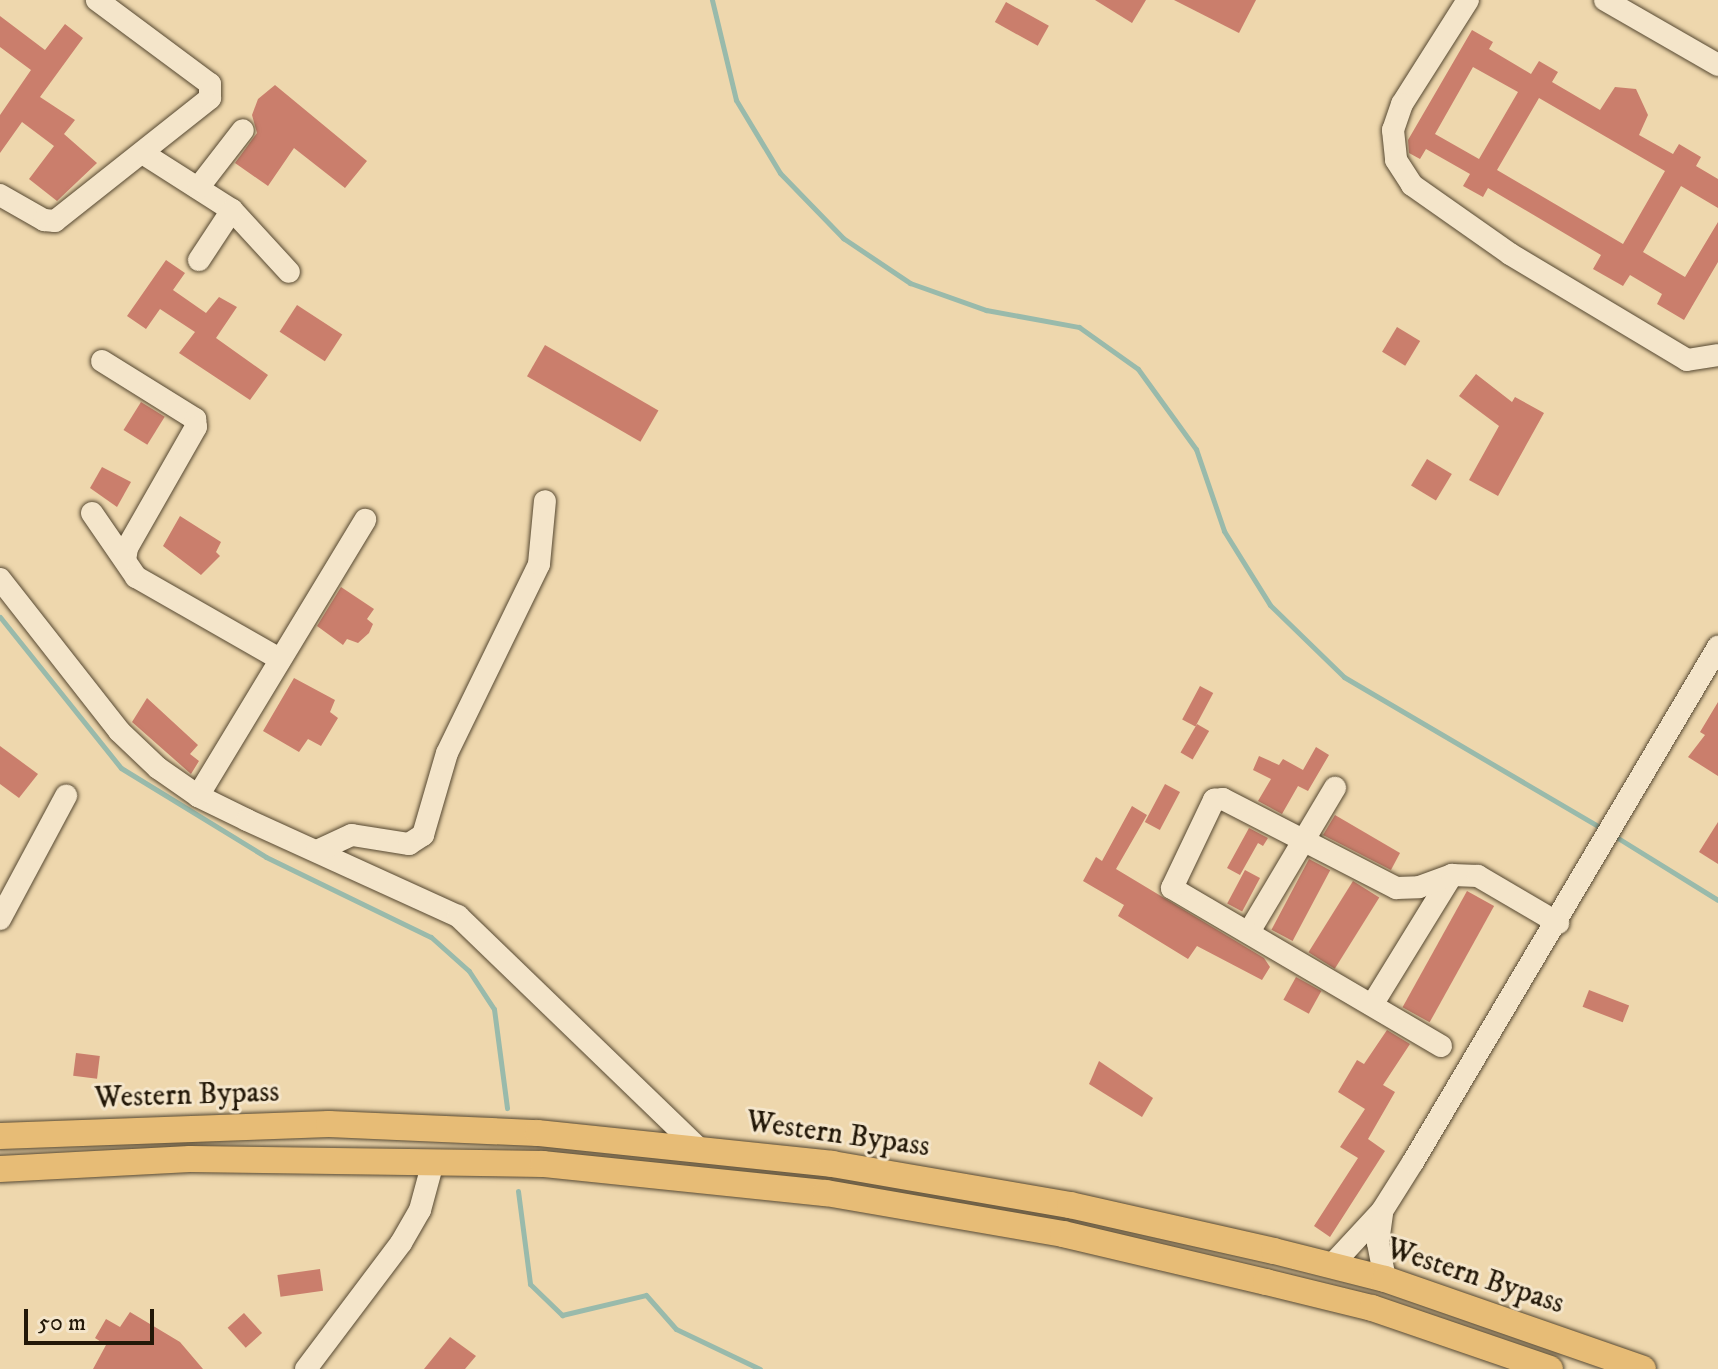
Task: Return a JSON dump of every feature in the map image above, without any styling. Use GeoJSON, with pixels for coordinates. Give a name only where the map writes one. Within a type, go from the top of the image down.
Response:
{"type":"FeatureCollection","features":[{"type":"Feature","properties":{"kind":"main road","name":"Western Bypass"},"geometry":{"type":"LineString","coordinates":[[0,1136],[329,1124],[538,1133],[832,1164],[1070,1205],[1385,1279],[1643,1369]]}},
{"type":"Feature","properties":{"kind":"main road","name":"Western Bypass"},"geometry":{"type":"LineString","coordinates":[[0,1169],[190,1159],[543,1164],[812,1192],[1063,1234],[1356,1304],[1550,1369]]}},
{"type":"Feature","properties":{"kind":"street"},"geometry":{"type":"LineString","coordinates":[[0,195],[44,220],[55,221],[206,106],[210,84],[97,0]]}},
{"type":"Feature","properties":{"kind":"street"},"geometry":{"type":"LineString","coordinates":[[1468,0],[1402,104],[1393,130],[1396,160],[1412,185],[1510,254],[1687,360],[1718,355]]}},
{"type":"Feature","properties":{"kind":"street"},"geometry":{"type":"LineString","coordinates":[[1605,0],[1718,65]]}},
{"type":"Feature","properties":{"kind":"street"},"geometry":{"type":"LineString","coordinates":[[198,188],[243,130]]}},
{"type":"Feature","properties":{"kind":"street"},"geometry":{"type":"LineString","coordinates":[[144,154],[232,210],[289,272]]}},
{"type":"Feature","properties":{"kind":"street"},"geometry":{"type":"LineString","coordinates":[[199,260],[232,210]]}},
{"type":"Feature","properties":{"kind":"street"},"geometry":{"type":"LineString","coordinates":[[102,361],[195,419],[196,427],[127,548],[125,560]]}},
{"type":"Feature","properties":{"kind":"street"},"geometry":{"type":"LineString","coordinates":[[317,851],[352,835],[409,844],[423,835],[447,753],[539,564],[545,501]]}},
{"type":"Feature","properties":{"kind":"street"},"geometry":{"type":"LineString","coordinates":[[92,513],[136,577],[280,659]]}},
{"type":"Feature","properties":{"kind":"street"},"geometry":{"type":"LineString","coordinates":[[198,796],[365,520]]}},
{"type":"Feature","properties":{"kind":"street"},"geometry":{"type":"LineString","coordinates":[[0,579],[119,731],[198,796],[458,916],[698,1148]]}},
{"type":"Feature","properties":{"kind":"street"},"geometry":{"type":"LineString","coordinates":[[1331,1266],[1382,1211],[1715,658]]}},
{"type":"Feature","properties":{"kind":"street"},"geometry":{"type":"LineString","coordinates":[[1249,932],[1335,788]]}},
{"type":"Feature","properties":{"kind":"street"},"geometry":{"type":"LineString","coordinates":[[0,919],[66,796]]}},
{"type":"Feature","properties":{"kind":"street"},"geometry":{"type":"LineString","coordinates":[[1441,1046],[1172,888],[1210,805],[1223,799],[1304,843],[1406,890],[1452,875],[1478,876],[1558,923]]}},
{"type":"Feature","properties":{"kind":"street"},"geometry":{"type":"LineString","coordinates":[[1372,1005],[1452,875]]}},
{"type":"Feature","properties":{"kind":"street"},"geometry":{"type":"LineString","coordinates":[[306,1369],[401,1243],[420,1210],[433,1162]]}},
{"type":"Feature","properties":{"kind":"street"},"geometry":{"type":"LineString","coordinates":[[1382,1211],[1378,1243],[1385,1279]]}},
{"type":"Feature","properties":{"kind":"building"},"geometry":{"type":"Polygon","coordinates":[[[1095,0],[1146,0],[1132,23],[1095,0]]]}},
{"type":"Feature","properties":{"kind":"building"},"geometry":{"type":"Polygon","coordinates":[[[1174,0],[1256,0],[1239,33],[1174,0]]]}},
{"type":"Feature","properties":{"kind":"building"},"geometry":{"type":"Polygon","coordinates":[[[1006,2],[1049,26],[1038,46],[995,22],[1006,2]]]}},
{"type":"Feature","properties":{"kind":"building"},"geometry":{"type":"Polygon","coordinates":[[[0,16],[45,50],[65,24],[83,38],[40,97],[75,120],[64,134],[97,163],[57,201],[29,179],[54,146],[22,122],[0,153],[0,115],[31,70],[0,47],[0,16]]]}},
{"type":"Feature","properties":{"kind":"building"},"geometry":{"type":"Polygon","coordinates":[[[1472,30],[1493,42],[1489,49],[1531,74],[1539,61],[1558,72],[1552,82],[1600,110],[1615,87],[1636,89],[1648,115],[1639,135],[1673,154],[1679,144],[1701,157],[1696,166],[1718,179],[1718,208],[1681,186],[1643,252],[1685,277],[1718,222],[1718,262],[1684,320],[1657,304],[1662,294],[1630,275],[1623,286],[1593,269],[1601,255],[1488,188],[1483,197],[1463,186],[1470,174],[1426,149],[1420,159],[1409,153],[1408,140],[1472,30]],[[1473,67],[1435,134],[1479,159],[1518,92],[1473,67]],[[1539,98],[1497,170],[1623,244],[1665,171],[1539,98]]]}},
{"type":"Feature","properties":{"kind":"building"},"geometry":{"type":"Polygon","coordinates":[[[275,85],[367,161],[345,188],[294,148],[268,186],[235,163],[257,133],[252,115],[258,99],[275,85]]]}},
{"type":"Feature","properties":{"kind":"building"},"geometry":{"type":"Polygon","coordinates":[[[166,260],[185,273],[173,290],[206,313],[219,297],[237,307],[216,338],[268,375],[250,400],[179,353],[195,332],[160,309],[146,329],[127,316],[166,260]]]}},
{"type":"Feature","properties":{"kind":"building"},"geometry":{"type":"Polygon","coordinates":[[[297,305],[342,334],[325,361],[280,332],[297,305]]]}},
{"type":"Feature","properties":{"kind":"building"},"geometry":{"type":"Polygon","coordinates":[[[1397,327],[1420,341],[1405,366],[1382,352],[1397,327]]]}},
{"type":"Feature","properties":{"kind":"building"},"geometry":{"type":"Polygon","coordinates":[[[545,345],[658,410],[640,442],[527,376],[545,345]]]}},
{"type":"Feature","properties":{"kind":"building"},"geometry":{"type":"Polygon","coordinates":[[[1476,374],[1512,402],[1515,397],[1544,413],[1498,496],[1469,480],[1499,426],[1459,396],[1476,374]]]}},
{"type":"Feature","properties":{"kind":"building"},"geometry":{"type":"Polygon","coordinates":[[[141,402],[165,417],[147,445],[124,430],[141,402]]]}},
{"type":"Feature","properties":{"kind":"building"},"geometry":{"type":"Polygon","coordinates":[[[1427,459],[1452,474],[1436,501],[1411,486],[1427,459]]]}},
{"type":"Feature","properties":{"kind":"building"},"geometry":{"type":"Polygon","coordinates":[[[102,467],[131,482],[117,507],[90,488],[102,467]]]}},
{"type":"Feature","properties":{"kind":"building"},"geometry":{"type":"Polygon","coordinates":[[[180,516],[221,542],[216,552],[220,556],[201,575],[163,546],[180,516]]]}},
{"type":"Feature","properties":{"kind":"building"},"geometry":{"type":"Polygon","coordinates":[[[341,587],[374,609],[367,619],[373,624],[369,633],[358,643],[347,639],[343,645],[317,626],[341,587]]]}},
{"type":"Feature","properties":{"kind":"building"},"geometry":{"type":"Polygon","coordinates":[[[294,678],[335,700],[330,712],[338,718],[321,746],[308,739],[299,752],[263,731],[294,678]]]}},
{"type":"Feature","properties":{"kind":"building"},"geometry":{"type":"Polygon","coordinates":[[[1200,686],[1213,693],[1195,727],[1182,720],[1200,686]]]}},
{"type":"Feature","properties":{"kind":"building"},"geometry":{"type":"Polygon","coordinates":[[[147,698],[198,745],[190,754],[199,761],[191,774],[132,722],[147,698]]]}},
{"type":"Feature","properties":{"kind":"building"},"geometry":{"type":"Polygon","coordinates":[[[1718,702],[1718,776],[1688,757],[1705,735],[1700,732],[1718,702]]]}},
{"type":"Feature","properties":{"kind":"building"},"geometry":{"type":"Polygon","coordinates":[[[1197,724],[1209,731],[1193,760],[1180,753],[1197,724]]]}},
{"type":"Feature","properties":{"kind":"building"},"geometry":{"type":"Polygon","coordinates":[[[0,746],[38,774],[19,798],[0,784],[0,746]]]}},
{"type":"Feature","properties":{"kind":"building"},"geometry":{"type":"Polygon","coordinates":[[[1316,747],[1329,755],[1308,791],[1298,786],[1282,814],[1258,801],[1271,779],[1253,770],[1259,756],[1279,765],[1283,759],[1303,770],[1316,747]]]}},
{"type":"Feature","properties":{"kind":"building"},"geometry":{"type":"Polygon","coordinates":[[[1165,784],[1180,792],[1160,830],[1145,822],[1165,784]]]}},
{"type":"Feature","properties":{"kind":"building"},"geometry":{"type":"Polygon","coordinates":[[[1132,806],[1147,815],[1116,869],[1264,958],[1270,967],[1262,980],[1197,946],[1188,959],[1118,916],[1124,905],[1083,881],[1096,857],[1102,861],[1132,806]]]}},
{"type":"Feature","properties":{"kind":"building"},"geometry":{"type":"Polygon","coordinates":[[[1335,815],[1400,853],[1391,870],[1323,835],[1335,815]]]}},
{"type":"Feature","properties":{"kind":"building"},"geometry":{"type":"Polygon","coordinates":[[[1718,822],[1718,864],[1699,852],[1718,822]]]}},
{"type":"Feature","properties":{"kind":"building"},"geometry":{"type":"Polygon","coordinates":[[[1249,828],[1268,838],[1263,846],[1258,843],[1240,875],[1227,868],[1249,828]]]}},
{"type":"Feature","properties":{"kind":"building"},"geometry":{"type":"Polygon","coordinates":[[[1309,859],[1330,870],[1293,941],[1271,930],[1309,859]]]}},
{"type":"Feature","properties":{"kind":"building"},"geometry":{"type":"Polygon","coordinates":[[[1245,870],[1260,878],[1242,912],[1227,904],[1245,870]]]}},
{"type":"Feature","properties":{"kind":"building"},"geometry":{"type":"Polygon","coordinates":[[[1353,881],[1379,897],[1335,969],[1308,952],[1353,881]]]}},
{"type":"Feature","properties":{"kind":"building"},"geometry":{"type":"Polygon","coordinates":[[[1467,891],[1494,906],[1430,1022],[1403,1007],[1467,891]]]}},
{"type":"Feature","properties":{"kind":"building"},"geometry":{"type":"Polygon","coordinates":[[[1296,977],[1321,991],[1309,1014],[1283,1000],[1296,977]]]}},
{"type":"Feature","properties":{"kind":"building"},"geometry":{"type":"Polygon","coordinates":[[[1589,990],[1629,1005],[1623,1022],[1583,1007],[1589,990]]]}},
{"type":"Feature","properties":{"kind":"building"},"geometry":{"type":"Polygon","coordinates":[[[1387,1030],[1410,1044],[1383,1085],[1395,1092],[1368,1139],[1385,1151],[1330,1237],[1314,1226],[1358,1158],[1340,1147],[1365,1109],[1338,1092],[1357,1060],[1364,1064],[1387,1030]]]}},
{"type":"Feature","properties":{"kind":"building"},"geometry":{"type":"Polygon","coordinates":[[[76,1053],[100,1056],[97,1079],[73,1076],[76,1053]]]}},
{"type":"Feature","properties":{"kind":"building"},"geometry":{"type":"Polygon","coordinates":[[[1099,1061],[1153,1098],[1142,1117],[1089,1084],[1099,1061]]]}},
{"type":"Feature","properties":{"kind":"building"},"geometry":{"type":"Polygon","coordinates":[[[320,1269],[323,1291],[280,1297],[277,1275],[320,1269]]]}},
{"type":"Feature","properties":{"kind":"building"},"geometry":{"type":"Polygon","coordinates":[[[130,1312],[180,1342],[203,1369],[93,1369],[106,1345],[95,1338],[106,1319],[120,1327],[130,1312]]]}},
{"type":"Feature","properties":{"kind":"building"},"geometry":{"type":"Polygon","coordinates":[[[244,1313],[262,1333],[246,1348],[228,1328],[244,1313]]]}},
{"type":"Feature","properties":{"kind":"building"},"geometry":{"type":"Polygon","coordinates":[[[450,1337],[476,1356],[465,1369],[424,1369],[450,1337]]]}},
{"type":"Feature","properties":{"kind":"waterway"},"geometry":{"type":"LineString","coordinates":[[712,0],[736,100],[780,173],[843,238],[910,283],[986,310],[1079,327],[1138,369],[1196,449],[1224,531],[1270,605],[1344,677],[1605,830]]}},
{"type":"Feature","properties":{"kind":"waterway"},"geometry":{"type":"LineString","coordinates":[[0,617],[121,768],[266,857],[431,937],[469,971],[494,1009],[507,1108]]}},
{"type":"Feature","properties":{"kind":"waterway"},"geometry":{"type":"LineString","coordinates":[[1613,835],[1718,900]]}},
{"type":"Feature","properties":{"kind":"waterway"},"geometry":{"type":"LineString","coordinates":[[518,1191],[530,1284],[562,1315],[646,1295],[676,1329],[760,1369]]}}]}
